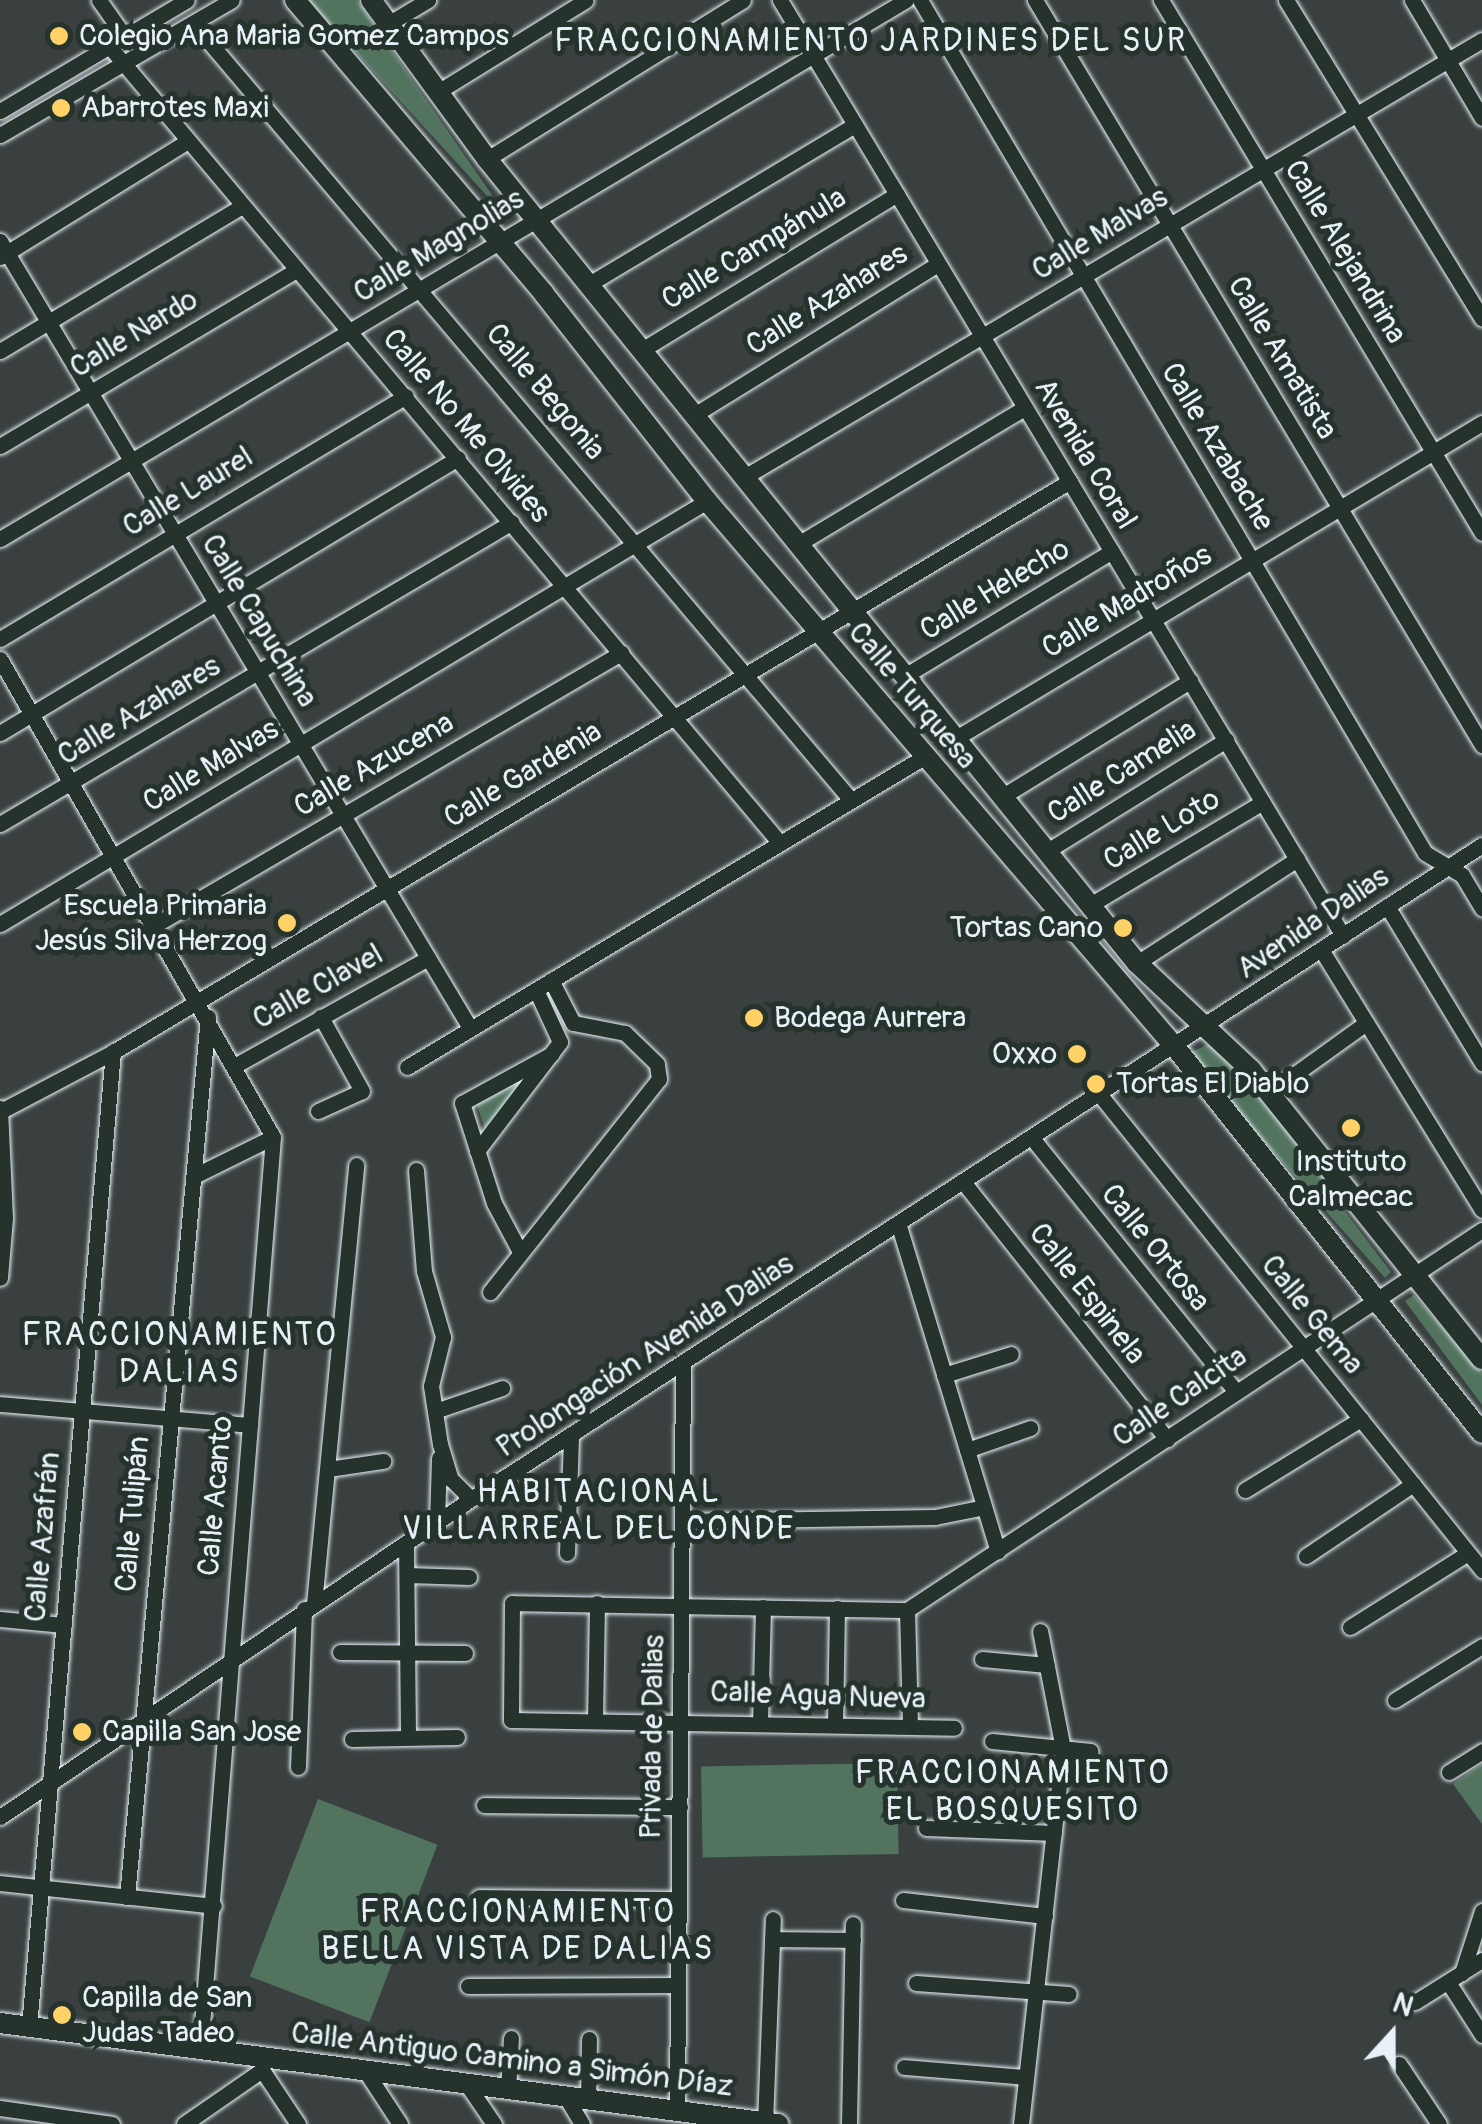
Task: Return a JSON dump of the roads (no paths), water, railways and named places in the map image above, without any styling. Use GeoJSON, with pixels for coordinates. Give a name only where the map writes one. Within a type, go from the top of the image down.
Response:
{"type":"FeatureCollection","features":[{"type":"Feature","properties":{"kind":"main road","name":"Calle Turquesa"},"geometry":{"type":"LineString","coordinates":[[295,0],[499,242],[708,501],[1175,1048],[1482,1432]]}},
{"type":"Feature","properties":{"kind":"main road","name":"Calle Turquesa"},"geometry":{"type":"LineString","coordinates":[[371,0],[487,159],[1136,962],[1208,1026],[1270,1092],[1412,1275],[1479,1349]]}},
{"type":"Feature","properties":{"kind":"main road","name":"Calle Antiguo Camino a Simón Díaz"},"geometry":{"type":"LineString","coordinates":[[0,2023],[200,2050],[262,2064],[366,2072],[770,2124]]}},
{"type":"Feature","properties":{"kind":"street"},"geometry":{"type":"LineString","coordinates":[[99,0],[125,36]]}},
{"type":"Feature","properties":{"kind":"street"},"geometry":{"type":"LineString","coordinates":[[0,110],[187,0]]}},
{"type":"Feature","properties":{"kind":"street"},"geometry":{"type":"LineString","coordinates":[[0,135],[232,0]]}},
{"type":"Feature","properties":{"kind":"street"},"geometry":{"type":"LineString","coordinates":[[388,24],[428,0]]}},
{"type":"Feature","properties":{"kind":"street"},"geometry":{"type":"LineString","coordinates":[[436,93],[586,0]]}},
{"type":"Feature","properties":{"kind":"street"},"geometry":{"type":"LineString","coordinates":[[487,159],[742,0]]}},
{"type":"Feature","properties":{"kind":"street","name":"Avenida Coral"},"geometry":{"type":"LineString","coordinates":[[780,0],[1343,936]]}},
{"type":"Feature","properties":{"kind":"street","name":"Calle Magnolias"},"geometry":{"type":"LineString","coordinates":[[0,539],[906,0]]}},
{"type":"Feature","properties":{"kind":"street","name":"Calle Azabache"},"geometry":{"type":"LineString","coordinates":[[920,0],[1425,853],[1462,875],[1482,908]]}},
{"type":"Feature","properties":{"kind":"street","name":"Calle Amatista"},"geometry":{"type":"LineString","coordinates":[[1035,0],[1482,745]]}},
{"type":"Feature","properties":{"kind":"street","name":"Calle Alejandrina"},"geometry":{"type":"LineString","coordinates":[[1161,0],[1482,533]]}},
{"type":"Feature","properties":{"kind":"street"},"geometry":{"type":"LineString","coordinates":[[1286,0],[1482,318]]}},
{"type":"Feature","properties":{"kind":"street"},"geometry":{"type":"LineString","coordinates":[[1412,0],[1482,118]]}},
{"type":"Feature","properties":{"kind":"street","name":"Calle Begonia"},"geometry":{"type":"LineString","coordinates":[[193,22],[422,288],[851,800]]}},
{"type":"Feature","properties":{"kind":"street","name":"Calle Malvas"},"geometry":{"type":"LineString","coordinates":[[746,476],[1482,40]]}},
{"type":"Feature","properties":{"kind":"street","name":"Calle No Me Olvides"},"geometry":{"type":"LineString","coordinates":[[109,46],[780,843]]}},
{"type":"Feature","properties":{"kind":"street"},"geometry":{"type":"LineString","coordinates":[[589,284],[855,124]]}},
{"type":"Feature","properties":{"kind":"street"},"geometry":{"type":"LineString","coordinates":[[2,250],[188,141]]}},
{"type":"Feature","properties":{"kind":"street","name":"Calle Campánula"},"geometry":{"type":"LineString","coordinates":[[640,351],[897,194]]}},
{"type":"Feature","properties":{"kind":"street"},"geometry":{"type":"LineString","coordinates":[[0,351],[242,206]]}},
{"type":"Feature","properties":{"kind":"street","name":"Calle Capuchina"},"geometry":{"type":"LineString","coordinates":[[2,250],[470,1028]]}},
{"type":"Feature","properties":{"kind":"street","name":"Calle Azahares"},"geometry":{"type":"LineString","coordinates":[[694,416],[938,264]]}},
{"type":"Feature","properties":{"kind":"street","name":"Calle Nardo"},"geometry":{"type":"LineString","coordinates":[[0,446],[297,270]]}},
{"type":"Feature","properties":{"kind":"street","name":"Calle Laurel"},"geometry":{"type":"LineString","coordinates":[[0,638],[406,396]]}},
{"type":"Feature","properties":{"kind":"street"},"geometry":{"type":"LineString","coordinates":[[798,544],[1024,408]]}},
{"type":"Feature","properties":{"kind":"street","name":"Calle Madroños"},"geometry":{"type":"LineString","coordinates":[[956,738],[1482,423]]}},
{"type":"Feature","properties":{"kind":"street"},"geometry":{"type":"LineString","coordinates":[[0,732],[458,458]]}},
{"type":"Feature","properties":{"kind":"street","name":"Calle Gardenia"},"geometry":{"type":"LineString","coordinates":[[1,1110],[114,1052],[1070,481]]}},
{"type":"Feature","properties":{"kind":"street","name":"Calle Malvas"},"geometry":{"type":"LineString","coordinates":[[0,924],[708,501]]}},
{"type":"Feature","properties":{"kind":"street","name":"Calle Azahares"},"geometry":{"type":"LineString","coordinates":[[0,824],[512,522]]}},
{"type":"Feature","properties":{"kind":"street","name":"Calle Helecho"},"geometry":{"type":"LineString","coordinates":[[906,676],[1112,551]]}},
{"type":"Feature","properties":{"kind":"street","name":"Calle Azucena"},"geometry":{"type":"LineString","coordinates":[[155,924],[621,652]]}},
{"type":"Feature","properties":{"kind":"street"},"geometry":{"type":"LineString","coordinates":[[0,659],[236,1065],[273,1136],[194,1176]]}},
{"type":"Feature","properties":{"kind":"street"},"geometry":{"type":"LineString","coordinates":[[1003,796],[1190,680]]}},
{"type":"Feature","properties":{"kind":"street","name":"Calle Camelia"},"geometry":{"type":"LineString","coordinates":[[1047,851],[1226,740]]}},
{"type":"Feature","properties":{"kind":"street"},"geometry":{"type":"LineString","coordinates":[[407,1066],[924,757]]}},
{"type":"Feature","properties":{"kind":"street","name":"Calle Loto"},"geometry":{"type":"LineString","coordinates":[[1090,905],[1263,802]]}},
{"type":"Feature","properties":{"kind":"street","name":"Avenida Dalias"},"geometry":{"type":"LineString","coordinates":[[1175,1048],[1482,844]]}},
{"type":"Feature","properties":{"kind":"street"},"geometry":{"type":"LineString","coordinates":[[1136,962],[1297,859]]}},
{"type":"Feature","properties":{"kind":"street"},"geometry":{"type":"LineString","coordinates":[[1387,906],[1482,1063]]}},
{"type":"Feature","properties":{"kind":"street"},"geometry":{"type":"LineString","coordinates":[[1322,951],[1482,1210]]}},
{"type":"Feature","properties":{"kind":"street","name":"Calle Clavel"},"geometry":{"type":"LineString","coordinates":[[236,1065],[428,958]]}},
{"type":"Feature","properties":{"kind":"street"},"geometry":{"type":"LineString","coordinates":[[490,1292],[520,1250],[618,1138],[660,1071],[625,1033],[572,1024],[551,980]]}},
{"type":"Feature","properties":{"kind":"street"},"geometry":{"type":"LineString","coordinates":[[476,1151],[552,1054],[560,1035],[536,990]]}},
{"type":"Feature","properties":{"kind":"street","name":"Calle Tulipán"},"geometry":{"type":"LineString","coordinates":[[128,1897],[168,1418],[208,1017]]}},
{"type":"Feature","properties":{"kind":"street"},"geometry":{"type":"LineString","coordinates":[[318,1111],[362,1091],[321,1017]]}},
{"type":"Feature","properties":{"kind":"street"},"geometry":{"type":"LineString","coordinates":[[1270,1092],[1366,1023]]}},
{"type":"Feature","properties":{"kind":"street","name":"Prolongación Avenida Dalias"},"geometry":{"type":"LineString","coordinates":[[0,1816],[471,1499],[1175,1048]]}},
{"type":"Feature","properties":{"kind":"street","name":"Calle Azafrán"},"geometry":{"type":"LineString","coordinates":[[29,2027],[114,1052]]}},
{"type":"Feature","properties":{"kind":"street"},"geometry":{"type":"LineString","coordinates":[[520,1250],[476,1151],[462,1103],[552,1054]]}},
{"type":"Feature","properties":{"kind":"street","name":"Calle Gema"},"geometry":{"type":"LineString","coordinates":[[1100,1094],[1482,1570]]}},
{"type":"Feature","properties":{"kind":"street"},"geometry":{"type":"LineString","coordinates":[[0,1278],[1,1110]]}},
{"type":"Feature","properties":{"kind":"street","name":"Calle Acanto"},"geometry":{"type":"LineString","coordinates":[[200,2050],[273,1136]]}},
{"type":"Feature","properties":{"kind":"street","name":"Calle Ortosa"},"geometry":{"type":"LineString","coordinates":[[1032,1138],[1236,1392]]}},
{"type":"Feature","properties":{"kind":"street"},"geometry":{"type":"LineString","coordinates":[[298,1767],[309,1607],[328,1469],[356,1166]]}},
{"type":"Feature","properties":{"kind":"street"},"geometry":{"type":"LineString","coordinates":[[416,1170],[424,1271],[443,1337],[432,1374],[440,1444],[451,1479],[471,1499]]}},
{"type":"Feature","properties":{"kind":"street","name":"Calle Espinela"},"geometry":{"type":"LineString","coordinates":[[964,1184],[1167,1439]]}},
{"type":"Feature","properties":{"kind":"street"},"geometry":{"type":"LineString","coordinates":[[899,1226],[998,1551]]}},
{"type":"Feature","properties":{"kind":"street","name":"Calle Calcita"},"geometry":{"type":"LineString","coordinates":[[908,1610],[1482,1230]]}},
{"type":"Feature","properties":{"kind":"street"},"geometry":{"type":"LineString","coordinates":[[944,1374],[1011,1354]]}},
{"type":"Feature","properties":{"kind":"street","name":"Privada de Dalias"},"geometry":{"type":"LineString","coordinates":[[677,2110],[683,1364]]}},
{"type":"Feature","properties":{"kind":"street"},"geometry":{"type":"LineString","coordinates":[[435,1412],[502,1388]]}},
{"type":"Feature","properties":{"kind":"street"},"geometry":{"type":"LineString","coordinates":[[0,1404],[250,1425]]}},
{"type":"Feature","properties":{"kind":"street"},"geometry":{"type":"LineString","coordinates":[[1245,1490],[1361,1419]]}},
{"type":"Feature","properties":{"kind":"street"},"geometry":{"type":"LineString","coordinates":[[966,1450],[1030,1428]]}},
{"type":"Feature","properties":{"kind":"street"},"geometry":{"type":"LineString","coordinates":[[567,1553],[571,1436]]}},
{"type":"Feature","properties":{"kind":"street"},"geometry":{"type":"LineString","coordinates":[[437,1522],[440,1444]]}},
{"type":"Feature","properties":{"kind":"street"},"geometry":{"type":"LineString","coordinates":[[328,1469],[384,1461]]}},
{"type":"Feature","properties":{"kind":"street"},"geometry":{"type":"LineString","coordinates":[[1306,1556],[1412,1484]]}},
{"type":"Feature","properties":{"kind":"street"},"geometry":{"type":"LineString","coordinates":[[684,1520],[935,1517],[984,1507]]}},
{"type":"Feature","properties":{"kind":"street"},"geometry":{"type":"LineString","coordinates":[[406,1543],[408,1733]]}},
{"type":"Feature","properties":{"kind":"street"},"geometry":{"type":"LineString","coordinates":[[1350,1627],[1468,1553]]}},
{"type":"Feature","properties":{"kind":"street"},"geometry":{"type":"LineString","coordinates":[[407,1575],[469,1577]]}},
{"type":"Feature","properties":{"kind":"street","name":"Calle Agua Nueva"},"geometry":{"type":"LineString","coordinates":[[597,1602],[512,1602],[512,1720],[680,1720],[954,1728]]}},
{"type":"Feature","properties":{"kind":"street"},"geometry":{"type":"LineString","coordinates":[[595,1720],[597,1602],[908,1610],[910,1726]]}},
{"type":"Feature","properties":{"kind":"street"},"geometry":{"type":"LineString","coordinates":[[760,1722],[763,1607]]}},
{"type":"Feature","properties":{"kind":"street"},"geometry":{"type":"LineString","coordinates":[[835,1724],[837,1608]]}},
{"type":"Feature","properties":{"kind":"street"},"geometry":{"type":"LineString","coordinates":[[0,1618],[64,1625]]}},
{"type":"Feature","properties":{"kind":"street"},"geometry":{"type":"LineString","coordinates":[[1021,2124],[1063,1749],[1040,1631]]}},
{"type":"Feature","properties":{"kind":"street"},"geometry":{"type":"LineString","coordinates":[[1395,1700],[1482,1646]]}},
{"type":"Feature","properties":{"kind":"street"},"geometry":{"type":"LineString","coordinates":[[340,1652],[465,1654]]}},
{"type":"Feature","properties":{"kind":"street"},"geometry":{"type":"LineString","coordinates":[[982,1658],[1047,1666]]}},
{"type":"Feature","properties":{"kind":"street"},"geometry":{"type":"LineString","coordinates":[[352,1739],[408,1733],[457,1737]]}},
{"type":"Feature","properties":{"kind":"street"},"geometry":{"type":"LineString","coordinates":[[992,1742],[1090,1751]]}},
{"type":"Feature","properties":{"kind":"street"},"geometry":{"type":"LineString","coordinates":[[1450,1772],[1482,1751]]}},
{"type":"Feature","properties":{"kind":"street"},"geometry":{"type":"LineString","coordinates":[[484,1806],[680,1807]]}},
{"type":"Feature","properties":{"kind":"street"},"geometry":{"type":"LineString","coordinates":[[926,1828],[1054,1833]]}},
{"type":"Feature","properties":{"kind":"street"},"geometry":{"type":"LineString","coordinates":[[0,1884],[214,1906]]}},
{"type":"Feature","properties":{"kind":"street"},"geometry":{"type":"LineString","coordinates":[[480,1898],[679,1899]]}},
{"type":"Feature","properties":{"kind":"street"},"geometry":{"type":"LineString","coordinates":[[902,1900],[1045,1916]]}},
{"type":"Feature","properties":{"kind":"street"},"geometry":{"type":"LineString","coordinates":[[1482,1910],[1455,1978],[1482,2036]]}},
{"type":"Feature","properties":{"kind":"street"},"geometry":{"type":"LineString","coordinates":[[770,2124],[773,1919]]}},
{"type":"Feature","properties":{"kind":"street"},"geometry":{"type":"LineString","coordinates":[[772,1939],[853,1932],[849,2124]]}},
{"type":"Feature","properties":{"kind":"street"},"geometry":{"type":"LineString","coordinates":[[1416,2002],[1482,1960]]}},
{"type":"Feature","properties":{"kind":"street"},"geometry":{"type":"LineString","coordinates":[[916,1982],[1069,1994]]}},
{"type":"Feature","properties":{"kind":"street"},"geometry":{"type":"LineString","coordinates":[[468,1986],[678,1985]]}},
{"type":"Feature","properties":{"kind":"street"},"geometry":{"type":"LineString","coordinates":[[508,2091],[511,2038]]}},
{"type":"Feature","properties":{"kind":"street"},"geometry":{"type":"LineString","coordinates":[[582,2124],[577,2100],[589,2039]]}},
{"type":"Feature","properties":{"kind":"street"},"geometry":{"type":"LineString","coordinates":[[184,2124],[262,2064],[298,2124]]}},
{"type":"Feature","properties":{"kind":"street"},"geometry":{"type":"LineString","coordinates":[[1399,2064],[1439,2124]]}},
{"type":"Feature","properties":{"kind":"street"},"geometry":{"type":"LineString","coordinates":[[904,2066],[1026,2077]]}},
{"type":"Feature","properties":{"kind":"street"},"geometry":{"type":"LineString","coordinates":[[366,2072],[400,2124]]}},
{"type":"Feature","properties":{"kind":"street"},"geometry":{"type":"LineString","coordinates":[[468,2086],[494,2124]]}},
{"type":"Feature","properties":{"kind":"street"},"geometry":{"type":"LineString","coordinates":[[0,2109],[104,2124]]}},
{"type":"Feature","properties":{"kind":"street"},"geometry":{"type":"LineString","coordinates":[[0,2109],[10,2124]]}},
{"type":"Feature","properties":{"kind":"place","name":"Colegio Ana Maria Gomez Campos"},"geometry":{"type":"Point","coordinates":[59,36]}},
{"type":"Feature","properties":{"kind":"place","name":"Abarrotes Maxi"},"geometry":{"type":"Point","coordinates":[61,108]}},
{"type":"Feature","properties":{"kind":"place","name":"Escuela Primaria Jesús Silva Herzog"},"geometry":{"type":"Point","coordinates":[287,923]}},
{"type":"Feature","properties":{"kind":"place","name":"Tortas Cano"},"geometry":{"type":"Point","coordinates":[1123,928]}},
{"type":"Feature","properties":{"kind":"place","name":"Bodega Aurrera"},"geometry":{"type":"Point","coordinates":[754,1018]}},
{"type":"Feature","properties":{"kind":"place","name":"Oxxo"},"geometry":{"type":"Point","coordinates":[1077,1054]}},
{"type":"Feature","properties":{"kind":"place","name":"Tortas El Diablo"},"geometry":{"type":"Point","coordinates":[1096,1084]}},
{"type":"Feature","properties":{"kind":"place","name":"Instituto Calmecac"},"geometry":{"type":"Point","coordinates":[1351,1128]}},
{"type":"Feature","properties":{"kind":"place","name":"Capilla San Jose"},"geometry":{"type":"Point","coordinates":[82,1732]}},
{"type":"Feature","properties":{"kind":"place","name":"Capilla de San Judas Tadeo"},"geometry":{"type":"Point","coordinates":[62,2015]}},
{"type":"Feature","properties":{"kind":"district","name":"FRACCIONAMIENTO JARDINES DEL SUR"},"geometry":{"type":"Point","coordinates":[871,41]}},
{"type":"Feature","properties":{"kind":"district","name":"FRACCIONAMIENTO DALIAS"},"geometry":{"type":"Point","coordinates":[180,1354]}},
{"type":"Feature","properties":{"kind":"district","name":"HABITACIONAL VILLARREAL DEL CONDE"},"geometry":{"type":"Point","coordinates":[599,1512]}},
{"type":"Feature","properties":{"kind":"district","name":"FRACCIONAMIENTO EL BOSQUESITO"},"geometry":{"type":"Point","coordinates":[1013,1792]}},
{"type":"Feature","properties":{"kind":"district","name":"FRACCIONAMIENTO BELLA VISTA DE DALIAS"},"geometry":{"type":"Point","coordinates":[518,1932]}}]}
